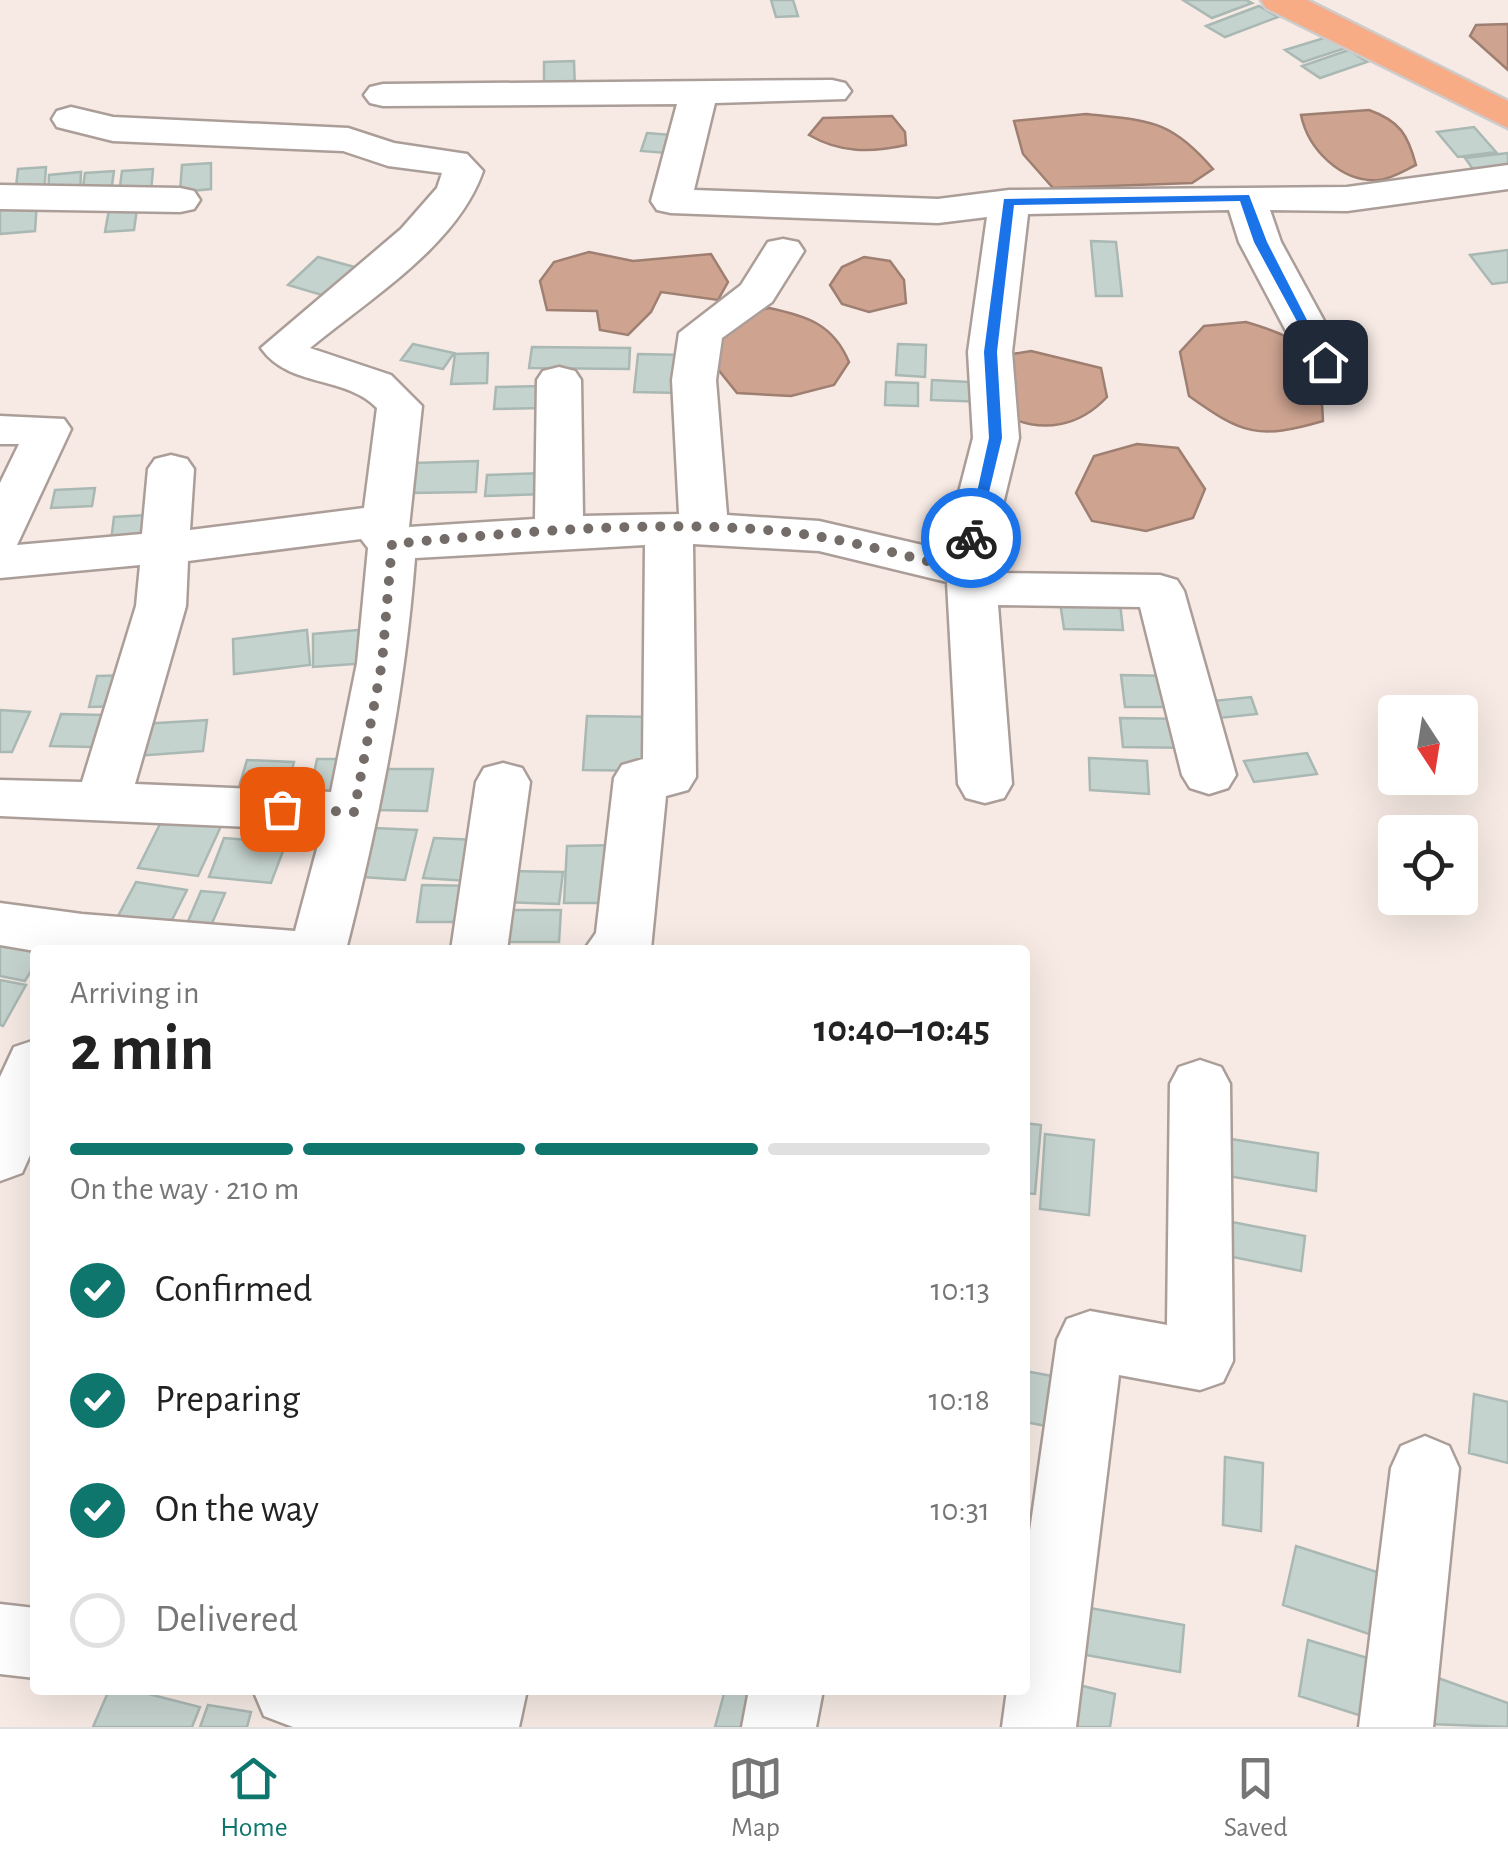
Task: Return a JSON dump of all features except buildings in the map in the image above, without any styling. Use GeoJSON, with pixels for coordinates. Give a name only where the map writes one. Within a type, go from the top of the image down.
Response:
{"type":"FeatureCollection","features":[{"type":"Feature","properties":{"kind":"main road"},"geometry":{"type":"LineString","coordinates":[[1278,0],[1508,116]]}},
{"type":"Feature","properties":{"kind":"street"},"geometry":{"type":"LineString","coordinates":[[699,91],[671,202],[938,211],[1008,202],[1346,199],[1508,177]]}},
{"type":"Feature","properties":{"kind":"street"},"geometry":{"type":"LineString","coordinates":[[382,95],[832,91]]}},
{"type":"Feature","properties":{"kind":"street"},"geometry":{"type":"LineString","coordinates":[[71,119],[113,128],[348,140],[388,154],[452,162],[463,171],[463,182],[426,228],[283,348],[295,360],[388,388],[400,406],[382,663],[354,812],[319,945]]}},
{"type":"Feature","properties":{"kind":"street"},"geometry":{"type":"LineString","coordinates":[[0,197],[180,200]]}},
{"type":"Feature","properties":{"kind":"street"},"geometry":{"type":"LineString","coordinates":[[1245,198],[1260,242],[1325,362]]}},
{"type":"Feature","properties":{"kind":"street"},"geometry":{"type":"LineString","coordinates":[[985,784],[967,571],[996,438],[990,352],[1008,202]]}},
{"type":"Feature","properties":{"kind":"street"},"geometry":{"type":"LineString","coordinates":[[624,945],[641,778],[670,776],[694,380],[702,333],[757,293],[784,251]]}},
{"type":"Feature","properties":{"kind":"street"},"geometry":{"type":"LineString","coordinates":[[559,380],[560,532]]}},
{"type":"Feature","properties":{"kind":"street"},"geometry":{"type":"LineString","coordinates":[[0,430],[48,429],[0,534]]}},
{"type":"Feature","properties":{"kind":"street"},"geometry":{"type":"LineString","coordinates":[[103,801],[161,606],[162,548],[171,469]]}},
{"type":"Feature","properties":{"kind":"street"},"geometry":{"type":"LineString","coordinates":[[0,562],[389,532],[687,529],[819,536],[967,571],[990,589],[1160,591],[1209,775]]}},
{"type":"Feature","properties":{"kind":"street"},"geometry":{"type":"LineString","coordinates":[[480,945],[503,782]]}},
{"type":"Feature","properties":{"kind":"street"},"geometry":{"type":"LineString","coordinates":[[2,788],[103,801],[354,812]]}},
{"type":"Feature","properties":{"kind":"street"},"geometry":{"type":"LineString","coordinates":[[0,924],[80,943],[138,945]]}},
{"type":"Feature","properties":{"kind":"street"},"geometry":{"type":"LineString","coordinates":[[0,1155],[30,1082]]}},
{"type":"Feature","properties":{"kind":"street"},"geometry":{"type":"LineString","coordinates":[[1039,1727],[1090,1340],[1200,1361],[1200,1084]]}},
{"type":"Feature","properties":{"kind":"street"},"geometry":{"type":"LineString","coordinates":[[1396,1727],[1425,1468]]}},
{"type":"Feature","properties":{"kind":"street"},"geometry":{"type":"LineString","coordinates":[[0,1638],[30,1641]]}},
{"type":"Feature","properties":{"kind":"street"},"geometry":{"type":"LineString","coordinates":[[313,1695],[460,1727]]}},
{"type":"Feature","properties":{"kind":"street"},"geometry":{"type":"LineString","coordinates":[[482,1727],[489,1695]]}},
{"type":"Feature","properties":{"kind":"street"},"geometry":{"type":"LineString","coordinates":[[779,1727],[785,1695]]}},
{"type":"Feature","properties":{"kind":"shaded area"},"geometry":{"type":"Polygon","coordinates":[[[1508,24],[1508,70],[1470,36],[1476,25],[1508,24]]]}},
{"type":"Feature","properties":{"kind":"shaded area"},"geometry":{"type":"Polygon","coordinates":[[[1369,110],[1401,130],[1416,165],[1384,179],[1352,176],[1339,170],[1319,151],[1301,115],[1369,110]]]}},
{"type":"Feature","properties":{"kind":"shaded area"},"geometry":{"type":"Polygon","coordinates":[[[1086,114],[1143,121],[1171,131],[1213,169],[1192,183],[1053,188],[1023,154],[1014,121],[1086,114]]]}},
{"type":"Feature","properties":{"kind":"shaded area"},"geometry":{"type":"Polygon","coordinates":[[[892,116],[905,132],[906,145],[856,150],[809,135],[823,118],[892,116]]]}},
{"type":"Feature","properties":{"kind":"shaded area"},"geometry":{"type":"Polygon","coordinates":[[[589,252],[633,261],[711,254],[728,282],[718,300],[661,292],[651,312],[628,335],[600,330],[597,311],[547,310],[540,281],[554,262],[589,252]]]}},
{"type":"Feature","properties":{"kind":"shaded area"},"geometry":{"type":"Polygon","coordinates":[[[864,257],[890,261],[904,280],[906,303],[869,312],[842,304],[830,285],[842,267],[864,257]]]}},
{"type":"Feature","properties":{"kind":"shaded area"},"geometry":{"type":"Polygon","coordinates":[[[769,308],[807,319],[835,339],[849,362],[834,385],[791,396],[737,393],[717,368],[719,338],[746,314],[769,308]]]}},
{"type":"Feature","properties":{"kind":"shaded area"},"geometry":{"type":"Polygon","coordinates":[[[1246,322],[1285,336],[1307,353],[1319,380],[1323,421],[1282,430],[1252,430],[1223,419],[1189,396],[1180,352],[1204,326],[1246,322]]]}},
{"type":"Feature","properties":{"kind":"shaded area"},"geometry":{"type":"Polygon","coordinates":[[[1031,351],[1101,368],[1107,397],[1085,415],[1060,424],[1034,425],[1007,416],[1006,355],[1031,351]]]}},
{"type":"Feature","properties":{"kind":"shaded area"},"geometry":{"type":"Polygon","coordinates":[[[1137,444],[1178,448],[1205,489],[1193,518],[1146,531],[1092,521],[1076,493],[1094,456],[1137,444]]]}},
{"type":"Feature","properties":{"kind":"way so far"},"geometry":{"type":"LineString","coordinates":[[282,809],[354,812],[382,663],[392,544],[560,532],[704,529],[819,536],[964,570],[971,538]]}},
{"type":"Feature","properties":{"kind":"route"},"geometry":{"type":"LineString","coordinates":[[971,538],[996,438],[990,352],[1008,202],[1245,198],[1260,242],[1325,362]]}}]}
